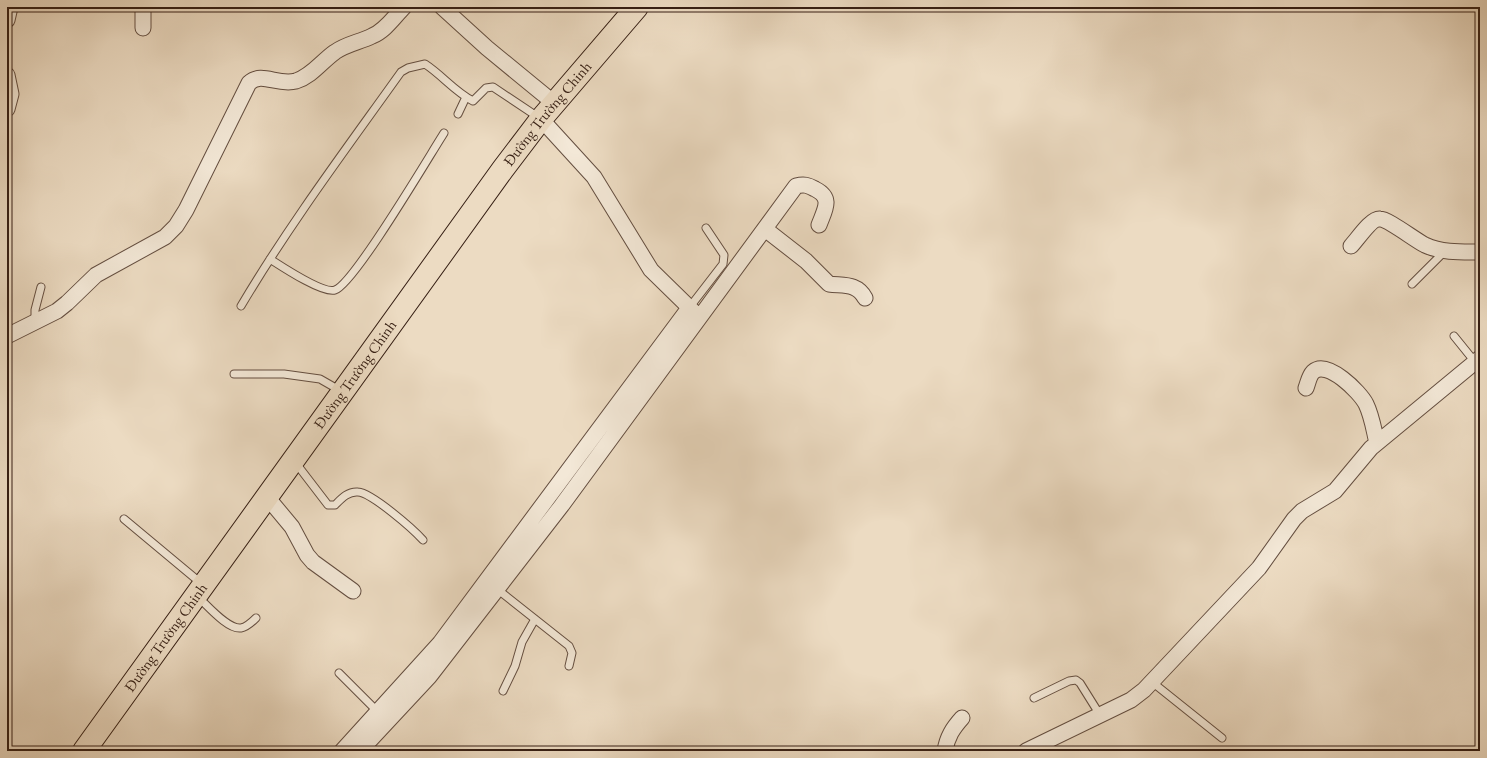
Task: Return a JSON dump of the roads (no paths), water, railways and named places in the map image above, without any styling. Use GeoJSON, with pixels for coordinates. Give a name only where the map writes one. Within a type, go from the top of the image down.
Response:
{"type":"FeatureCollection","features":[{"type":"Feature","properties":{"kind":"highway","name":"Đường Trường Chinh"},"geometry":{"type":"LineString","coordinates":[[84,751],[548,111],[637,7]]}},
{"type":"Feature","properties":{"kind":"street"},"geometry":{"type":"LineString","coordinates":[[7,20],[10,7]]}},
{"type":"Feature","properties":{"kind":"street"},"geometry":{"type":"LineString","coordinates":[[143,7],[143,28]]}},
{"type":"Feature","properties":{"kind":"street"},"geometry":{"type":"LineString","coordinates":[[7,336],[35,322],[67,303],[96,275],[165,237],[176,226],[186,210],[249,83],[254,78],[261,77],[286,83],[297,81],[315,70],[341,48],[374,36],[404,7]]}},
{"type":"Feature","properties":{"kind":"street"},"geometry":{"type":"LineString","coordinates":[[442,7],[487,48],[548,111],[594,177],[651,270],[695,312]]}},
{"type":"Feature","properties":{"kind":"street"},"geometry":{"type":"LineString","coordinates":[[7,75],[11,94],[7,109]]}},
{"type":"Feature","properties":{"kind":"street"},"geometry":{"type":"LineString","coordinates":[[342,751],[440,643],[556,500],[695,312],[765,229],[796,186],[805,184],[822,192],[825,196],[827,202],[826,208],[819,224]]}},
{"type":"Feature","properties":{"kind":"street"},"geometry":{"type":"LineString","coordinates":[[1351,246],[1374,220],[1380,219],[1426,245],[1445,250],[1480,252]]}},
{"type":"Feature","properties":{"kind":"street"},"geometry":{"type":"LineString","coordinates":[[765,229],[806,261],[829,284],[853,286],[861,291],[865,298]]}},
{"type":"Feature","properties":{"kind":"street"},"geometry":{"type":"LineString","coordinates":[[1026,751],[1050,745],[1100,715],[1131,700],[1152,682],[1258,568],[1294,519],[1302,511],[1335,491],[1343,484],[1364,455],[1377,443],[1478,360]]}},
{"type":"Feature","properties":{"kind":"street"},"geometry":{"type":"LineString","coordinates":[[1306,388],[1310,377],[1314,371],[1318,369],[1326,369],[1345,380],[1366,404],[1377,443]]}},
{"type":"Feature","properties":{"kind":"street"},"geometry":{"type":"LineString","coordinates":[[267,497],[292,527],[307,555],[313,562],[352,591]]}},
{"type":"Feature","properties":{"kind":"street"},"geometry":{"type":"LineString","coordinates":[[360,751],[417,692],[497,589],[556,500]]}},
{"type":"Feature","properties":{"kind":"street"},"geometry":{"type":"LineString","coordinates":[[945,751],[953,728],[962,718]]}},
{"type":"Feature","properties":{"kind":"lane"},"geometry":{"type":"LineString","coordinates":[[241,306],[270,259],[401,72],[408,68],[425,64],[473,101],[486,88],[494,87],[548,111]]}},
{"type":"Feature","properties":{"kind":"lane"},"geometry":{"type":"LineString","coordinates":[[458,114],[466,97]]}},
{"type":"Feature","properties":{"kind":"lane"},"geometry":{"type":"LineString","coordinates":[[270,259],[300,278],[326,290],[334,290],[346,283],[444,134]]}},
{"type":"Feature","properties":{"kind":"lane"},"geometry":{"type":"LineString","coordinates":[[695,312],[723,264],[724,255],[706,228]]}},
{"type":"Feature","properties":{"kind":"lane"},"geometry":{"type":"LineString","coordinates":[[1412,284],[1445,250]]}},
{"type":"Feature","properties":{"kind":"lane"},"geometry":{"type":"LineString","coordinates":[[35,322],[35,310],[40,287]]}},
{"type":"Feature","properties":{"kind":"lane"},"geometry":{"type":"LineString","coordinates":[[1454,336],[1478,360]]}},
{"type":"Feature","properties":{"kind":"lane"},"geometry":{"type":"LineString","coordinates":[[234,374],[284,374],[320,379],[343,392]]}},
{"type":"Feature","properties":{"kind":"lane"},"geometry":{"type":"LineString","coordinates":[[294,460],[328,505],[335,505],[348,493],[359,492],[371,498],[411,527],[423,540]]}},
{"type":"Feature","properties":{"kind":"lane"},"geometry":{"type":"LineString","coordinates":[[124,519],[200,590],[229,625],[239,628],[246,626],[256,618]]}},
{"type":"Feature","properties":{"kind":"lane"},"geometry":{"type":"LineString","coordinates":[[497,589],[569,646],[572,653],[569,666]]}},
{"type":"Feature","properties":{"kind":"lane"},"geometry":{"type":"LineString","coordinates":[[503,691],[515,666],[522,642],[535,618]]}},
{"type":"Feature","properties":{"kind":"lane"},"geometry":{"type":"LineString","coordinates":[[339,673],[378,712]]}},
{"type":"Feature","properties":{"kind":"lane"},"geometry":{"type":"LineString","coordinates":[[1034,698],[1069,681],[1076,680],[1080,683],[1100,715]]}},
{"type":"Feature","properties":{"kind":"lane"},"geometry":{"type":"LineString","coordinates":[[1152,682],[1222,738]]}}]}
